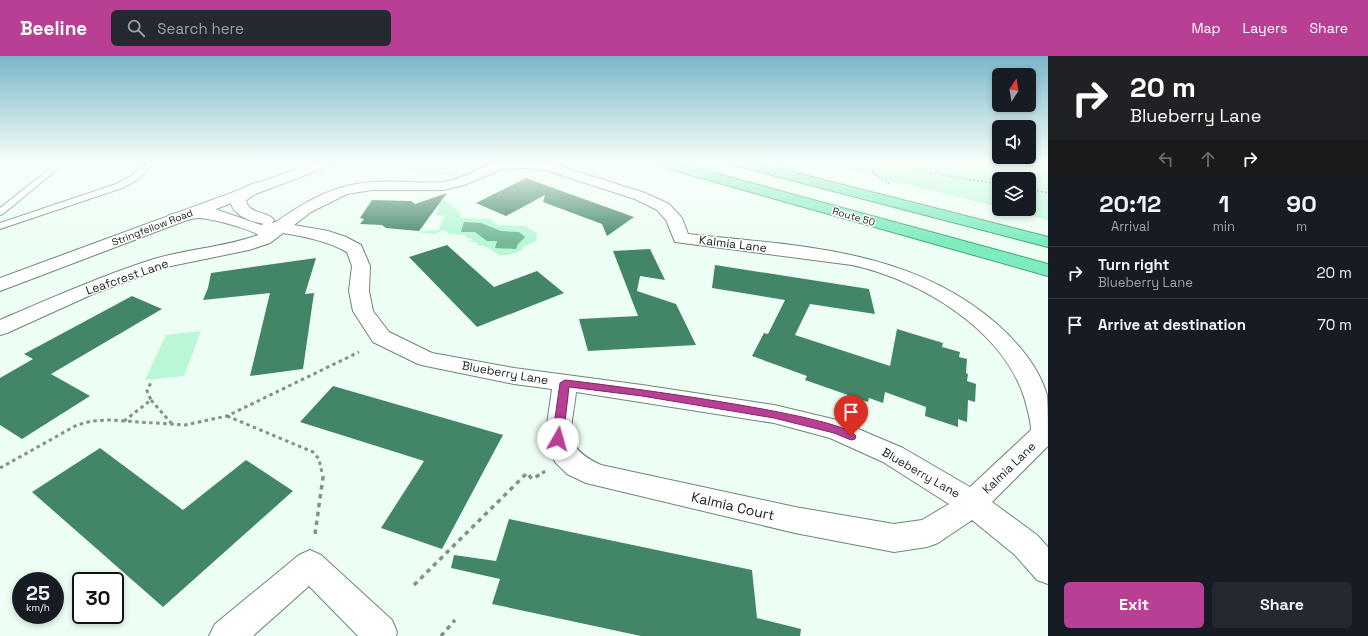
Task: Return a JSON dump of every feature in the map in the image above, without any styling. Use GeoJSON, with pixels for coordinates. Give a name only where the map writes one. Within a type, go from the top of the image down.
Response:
{"type":"FeatureCollection","features":[{"type":"Feature","properties":{"kind":"highway","name":"Route 50"},"geometry":{"type":"LineString","coordinates":[[757,189],[1048,270]]}},
{"type":"Feature","properties":{"kind":"highway","name":"Route 50"},"geometry":{"type":"LineString","coordinates":[[843,189],[1048,242]]}},
{"type":"Feature","properties":{"kind":"street","name":"Stringfellow Road"},"geometry":{"type":"LineString","coordinates":[[22,260],[217,189]]}},
{"type":"Feature","properties":{"kind":"street","name":"Stringfellow Road"},"geometry":{"type":"LineString","coordinates":[[0,285],[252,189]]}},
{"type":"Feature","properties":{"kind":"street","name":"Blueberry Lane"},"geometry":{"type":"LineString","coordinates":[[255,189],[240,198],[238,201],[240,207],[254,216],[276,224],[279,228]]}},
{"type":"Feature","properties":{"kind":"street","name":"Kalmia Lane"},"geometry":{"type":"LineString","coordinates":[[279,228],[319,201],[344,190],[352,189]]}},
{"type":"Feature","properties":{"kind":"street","name":"Kalmia Lane"},"geometry":{"type":"LineString","coordinates":[[621,189],[652,201],[662,207],[674,218],[681,238],[862,262],[895,273],[951,300],[988,326],[1011,350],[1025,370],[1033,386],[1046,429],[1039,439],[972,503]]}},
{"type":"Feature","properties":{"kind":"street","name":"Blueberry Lane"},"geometry":{"type":"LineString","coordinates":[[174,219],[197,213],[210,213],[260,230],[279,228],[328,237],[340,241],[355,249],[360,266],[359,291],[363,311],[382,337],[426,359],[514,376],[642,393],[774,414],[837,430],[893,455],[972,503],[1026,545],[1048,569]]}},
{"type":"Feature","properties":{"kind":"street","name":"Leafcrest Lane"},"geometry":{"type":"LineString","coordinates":[[0,328],[86,290],[161,263],[243,246],[264,239],[279,228]]}},
{"type":"Feature","properties":{"kind":"street","name":"Kalmia Court"},"geometry":{"type":"LineString","coordinates":[[565,383],[558,439],[565,455],[577,466],[596,475],[795,520],[894,538],[926,533],[972,503]]}},
{"type":"Feature","properties":{"kind":"street"},"geometry":{"type":"LineString","coordinates":[[227,636],[310,565],[380,632],[376,636]]}},
{"type":"Feature","properties":{"kind":"lane"},"geometry":{"type":"LineString","coordinates":[[0,212],[28,189]]}},
{"type":"Feature","properties":{"kind":"lane"},"geometry":{"type":"LineString","coordinates":[[0,226],[110,189]]}},
{"type":"Feature","properties":{"kind":"path"},"geometry":{"type":"LineString","coordinates":[[1036,190],[1048,193]]}},
{"type":"Feature","properties":{"kind":"path"},"geometry":{"type":"LineString","coordinates":[[0,468],[77,425],[109,420],[185,425],[200,424],[227,416],[359,352]]}},
{"type":"Feature","properties":{"kind":"path"},"geometry":{"type":"LineString","coordinates":[[152,380],[147,391],[151,400],[172,424]]}},
{"type":"Feature","properties":{"kind":"path"},"geometry":{"type":"LineString","coordinates":[[123,421],[151,400]]}},
{"type":"Feature","properties":{"kind":"path"},"geometry":{"type":"LineString","coordinates":[[227,416],[313,452],[319,459],[323,477],[315,534]]}},
{"type":"Feature","properties":{"kind":"path"},"geometry":{"type":"LineString","coordinates":[[414,585],[527,473],[532,479],[551,468]]}},
{"type":"Feature","properties":{"kind":"path"},"geometry":{"type":"LineString","coordinates":[[441,636],[455,620]]}},
{"type":"Feature","properties":{"kind":"shaded area"},"geometry":{"type":"Polygon","coordinates":[[[927,189],[992,189],[992,205],[927,189]]]}},
{"type":"Feature","properties":{"kind":"shaded area"},"geometry":{"type":"Polygon","coordinates":[[[1036,189],[1048,189],[1048,220],[1033,216],[1036,216],[1036,189]]]}},
{"type":"Feature","properties":{"kind":"shaded area"},"geometry":{"type":"Polygon","coordinates":[[[441,201],[445,201],[461,213],[460,218],[490,219],[497,225],[525,226],[537,233],[536,241],[523,247],[522,250],[512,254],[500,255],[489,248],[477,245],[477,242],[471,242],[472,238],[466,238],[466,235],[449,234],[445,230],[434,234],[414,232],[439,230],[445,215],[436,215],[441,201]]]}},
{"type":"Feature","properties":{"kind":"shaded area"},"geometry":{"type":"Polygon","coordinates":[[[464,222],[481,223],[501,231],[519,232],[525,237],[518,244],[516,249],[495,248],[497,241],[487,241],[475,232],[461,232],[464,222]]]}},
{"type":"Feature","properties":{"kind":"shaded area"},"geometry":{"type":"Polygon","coordinates":[[[201,331],[184,376],[145,380],[166,335],[201,331]]]}},
{"type":"Feature","properties":{"kind":"building"},"geometry":{"type":"Polygon","coordinates":[[[504,189],[557,189],[634,217],[607,236],[602,224],[543,202],[545,195],[506,216],[476,203],[504,189]]]}},
{"type":"Feature","properties":{"kind":"building"},"geometry":{"type":"Polygon","coordinates":[[[447,193],[419,231],[386,228],[382,225],[360,224],[364,219],[360,218],[372,200],[411,201],[415,204],[447,193]]]}},
{"type":"Feature","properties":{"kind":"building"},"geometry":{"type":"Polygon","coordinates":[[[447,245],[494,287],[537,271],[564,293],[477,327],[409,257],[447,245]]]}},
{"type":"Feature","properties":{"kind":"building"},"geometry":{"type":"Polygon","coordinates":[[[650,249],[665,280],[640,276],[637,291],[676,304],[696,345],[588,351],[579,319],[638,316],[613,251],[650,249]]]}},
{"type":"Feature","properties":{"kind":"building"},"geometry":{"type":"Polygon","coordinates":[[[316,258],[305,294],[314,293],[303,369],[250,376],[270,293],[203,300],[208,288],[211,273],[316,258]]]}},
{"type":"Feature","properties":{"kind":"building"},"geometry":{"type":"Polygon","coordinates":[[[715,265],[869,289],[875,314],[810,304],[795,335],[890,366],[897,329],[943,343],[942,347],[960,352],[959,357],[967,359],[967,381],[976,384],[975,402],[968,400],[967,422],[958,419],[958,427],[925,416],[926,407],[885,392],[883,403],[869,398],[868,402],[805,380],[807,376],[752,356],[764,333],[768,334],[785,300],[712,288],[715,265]]]}},
{"type":"Feature","properties":{"kind":"building"},"geometry":{"type":"Polygon","coordinates":[[[132,296],[162,309],[51,374],[90,396],[22,439],[0,425],[0,378],[33,359],[24,354],[132,296]]]}},
{"type":"Feature","properties":{"kind":"building"},"geometry":{"type":"Polygon","coordinates":[[[333,386],[503,435],[442,549],[381,528],[424,461],[300,422],[333,386]]]}},
{"type":"Feature","properties":{"kind":"building"},"geometry":{"type":"Polygon","coordinates":[[[100,448],[183,510],[246,460],[293,491],[163,607],[32,492],[100,448]]]}},
{"type":"Feature","properties":{"kind":"building"},"geometry":{"type":"Polygon","coordinates":[[[509,519],[752,570],[757,618],[801,629],[800,636],[641,636],[492,604],[500,579],[451,568],[454,555],[496,561],[509,519]]]}},
{"type":"Feature","properties":{"kind":"route"},"geometry":{"type":"LineString","coordinates":[[558,439],[565,383],[642,393],[774,414],[837,430],[851,436]]}}]}
